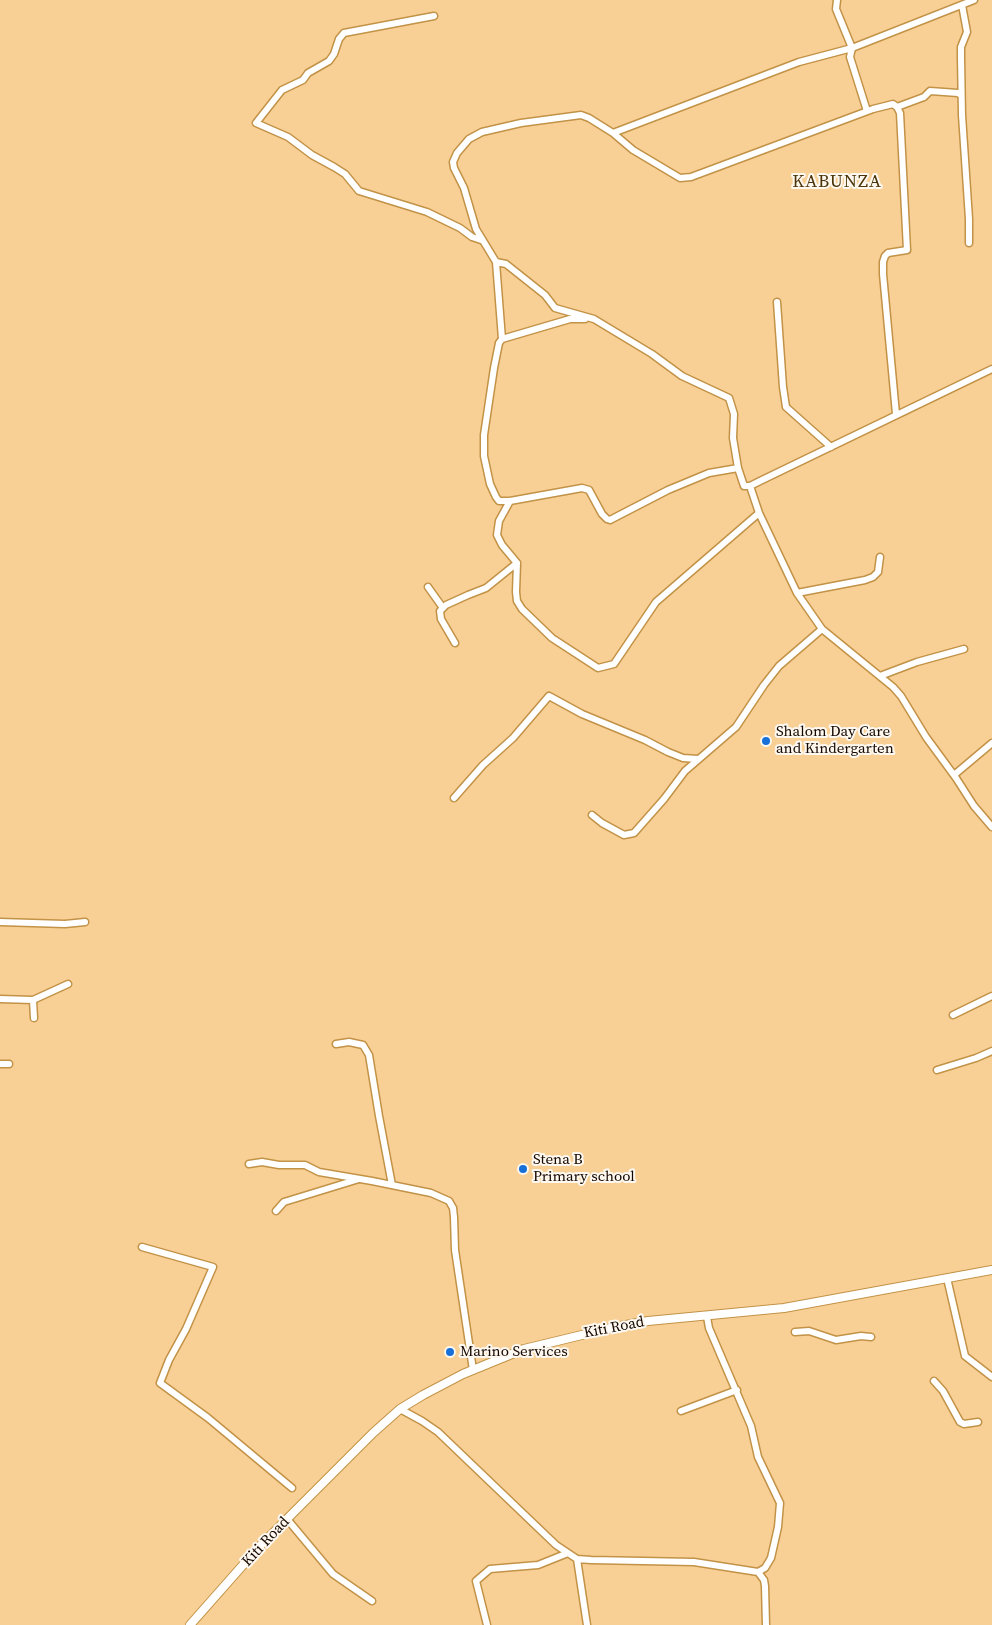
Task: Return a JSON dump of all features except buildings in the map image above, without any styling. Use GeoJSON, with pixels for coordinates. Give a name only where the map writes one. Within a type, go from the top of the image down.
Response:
{"type":"FeatureCollection","features":[{"type":"Feature","properties":{"kind":"street"},"geometry":{"type":"LineString","coordinates":[[837,0],[836,9],[852,48],[850,58],[868,111]]}},
{"type":"Feature","properties":{"kind":"street"},"geometry":{"type":"LineString","coordinates":[[613,133],[799,62],[852,48],[974,0]]}},
{"type":"Feature","properties":{"kind":"street"},"geometry":{"type":"LineString","coordinates":[[962,5],[967,32],[961,47],[961,95],[969,243]]}},
{"type":"Feature","properties":{"kind":"street"},"geometry":{"type":"LineString","coordinates":[[434,16],[344,32],[329,61],[308,73],[303,80],[282,90],[256,123],[288,137],[312,155],[345,174],[359,191],[427,212],[481,240]]}},
{"type":"Feature","properties":{"kind":"street"},"geometry":{"type":"LineString","coordinates":[[897,107],[924,97],[930,91],[958,93],[961,95]]}},
{"type":"Feature","properties":{"kind":"street"},"geometry":{"type":"LineString","coordinates":[[738,468],[709,473],[668,490],[610,520],[602,514],[589,490],[582,488],[510,501],[499,501],[490,484],[484,456],[484,435],[494,368],[499,343],[502,339],[496,262],[476,229],[464,188],[453,165],[457,152],[469,139],[482,132],[521,123],[581,115],[613,133],[633,150],[680,178],[691,177],[868,111],[894,104],[900,113],[907,250],[888,253],[885,256],[883,274],[896,414]]}},
{"type":"Feature","properties":{"kind":"street"},"geometry":{"type":"LineString","coordinates":[[496,262],[506,264],[545,294],[555,308],[594,319],[652,354],[682,376],[729,398],[734,414],[733,438],[743,485],[750,486],[992,368]]}},
{"type":"Feature","properties":{"kind":"street"},"geometry":{"type":"LineString","coordinates":[[777,302],[786,407],[831,447]]}},
{"type":"Feature","properties":{"kind":"street"},"geometry":{"type":"LineString","coordinates":[[502,339],[570,319],[594,319]]}},
{"type":"Feature","properties":{"kind":"street"},"geometry":{"type":"LineString","coordinates":[[750,486],[759,513],[797,593],[822,629],[893,687],[901,696],[926,737],[974,806],[992,827]]}},
{"type":"Feature","properties":{"kind":"street"},"geometry":{"type":"LineString","coordinates":[[510,501],[499,521],[497,535],[502,545],[517,563],[517,602],[552,638],[598,668],[614,664],[656,602],[759,513]]}},
{"type":"Feature","properties":{"kind":"street"},"geometry":{"type":"LineString","coordinates":[[797,593],[873,577],[878,572],[880,557]]}},
{"type":"Feature","properties":{"kind":"street"},"geometry":{"type":"LineString","coordinates":[[455,643],[441,620],[440,611],[468,594],[486,588],[517,563]]}},
{"type":"Feature","properties":{"kind":"street"},"geometry":{"type":"LineString","coordinates":[[428,587],[443,608]]}},
{"type":"Feature","properties":{"kind":"street"},"geometry":{"type":"LineString","coordinates":[[592,815],[624,835],[634,833],[698,758],[736,727],[779,666],[822,629]]}},
{"type":"Feature","properties":{"kind":"street"},"geometry":{"type":"LineString","coordinates":[[880,676],[917,662],[964,649]]}},
{"type":"Feature","properties":{"kind":"street"},"geometry":{"type":"LineString","coordinates":[[454,798],[483,766],[513,738],[549,696],[582,714],[645,740],[668,752],[683,758],[698,758]]}},
{"type":"Feature","properties":{"kind":"street"},"geometry":{"type":"LineString","coordinates":[[954,775],[992,743]]}},
{"type":"Feature","properties":{"kind":"street"},"geometry":{"type":"LineString","coordinates":[[0,922],[65,924],[84,922]]}},
{"type":"Feature","properties":{"kind":"street"},"geometry":{"type":"LineString","coordinates":[[0,999],[33,1000],[68,984]]}},
{"type":"Feature","properties":{"kind":"street"},"geometry":{"type":"LineString","coordinates":[[953,1015],[992,996]]}},
{"type":"Feature","properties":{"kind":"street"},"geometry":{"type":"LineString","coordinates":[[33,1000],[34,1018]]}},
{"type":"Feature","properties":{"kind":"street"},"geometry":{"type":"LineString","coordinates":[[336,1044],[349,1042],[364,1045],[369,1055],[386,1161],[392,1184]]}},
{"type":"Feature","properties":{"kind":"street"},"geometry":{"type":"LineString","coordinates":[[937,1070],[992,1051]]}},
{"type":"Feature","properties":{"kind":"street"},"geometry":{"type":"LineString","coordinates":[[0,1064],[8,1064]]}},
{"type":"Feature","properties":{"kind":"street"},"geometry":{"type":"LineString","coordinates":[[249,1164],[262,1162],[279,1165],[305,1165],[319,1172],[392,1184],[436,1195],[449,1201],[453,1208],[455,1250],[473,1370]]}},
{"type":"Feature","properties":{"kind":"street"},"geometry":{"type":"LineString","coordinates":[[276,1211],[284,1202],[360,1178]]}},
{"type":"Feature","properties":{"kind":"street"},"geometry":{"type":"LineString","coordinates":[[142,1247],[213,1267],[160,1383],[208,1418],[292,1488]]}},
{"type":"Feature","properties":{"kind":"street","name":"Kiti Road"},"geometry":{"type":"LineString","coordinates":[[190,1625],[258,1548],[368,1438],[400,1409],[444,1383],[473,1370],[524,1349],[579,1335],[648,1321],[707,1317],[784,1308],[992,1270]]}},
{"type":"Feature","properties":{"kind":"street"},"geometry":{"type":"LineString","coordinates":[[947,1278],[965,1356],[992,1377]]}},
{"type":"Feature","properties":{"kind":"street"},"geometry":{"type":"LineString","coordinates":[[400,1409],[438,1432],[556,1545],[577,1558],[591,1560],[694,1562],[758,1572],[765,1568],[770,1558],[778,1527],[780,1503],[758,1457],[751,1426],[709,1328],[707,1317]]}},
{"type":"Feature","properties":{"kind":"street"},"geometry":{"type":"LineString","coordinates":[[795,1332],[809,1331],[836,1340],[861,1336],[871,1337]]}},
{"type":"Feature","properties":{"kind":"street"},"geometry":{"type":"LineString","coordinates":[[934,1381],[943,1391],[960,1422],[964,1424],[978,1422]]}},
{"type":"Feature","properties":{"kind":"street"},"geometry":{"type":"LineString","coordinates":[[681,1411],[737,1390]]}},
{"type":"Feature","properties":{"kind":"street"},"geometry":{"type":"LineString","coordinates":[[287,1519],[333,1574],[372,1602]]}},
{"type":"Feature","properties":{"kind":"street"},"geometry":{"type":"LineString","coordinates":[[487,1625],[476,1581],[490,1569],[538,1565],[568,1553]]}},
{"type":"Feature","properties":{"kind":"street"},"geometry":{"type":"LineString","coordinates":[[577,1558],[587,1625]]}},
{"type":"Feature","properties":{"kind":"street"},"geometry":{"type":"LineString","coordinates":[[758,1572],[764,1580],[765,1586],[766,1625]]}},
{"type":"Feature","properties":{"kind":"place","name":"Shalom Day Care and Kindergarten"},"geometry":{"type":"Point","coordinates":[766,741]}},
{"type":"Feature","properties":{"kind":"place","name":"Stena B Primary school"},"geometry":{"type":"Point","coordinates":[523,1169]}},
{"type":"Feature","properties":{"kind":"place","name":"Marino Services"},"geometry":{"type":"Point","coordinates":[450,1352]}},
{"type":"Feature","properties":{"kind":"district","name":"KABUNZA"},"geometry":{"type":"Point","coordinates":[837,182]}}]}
